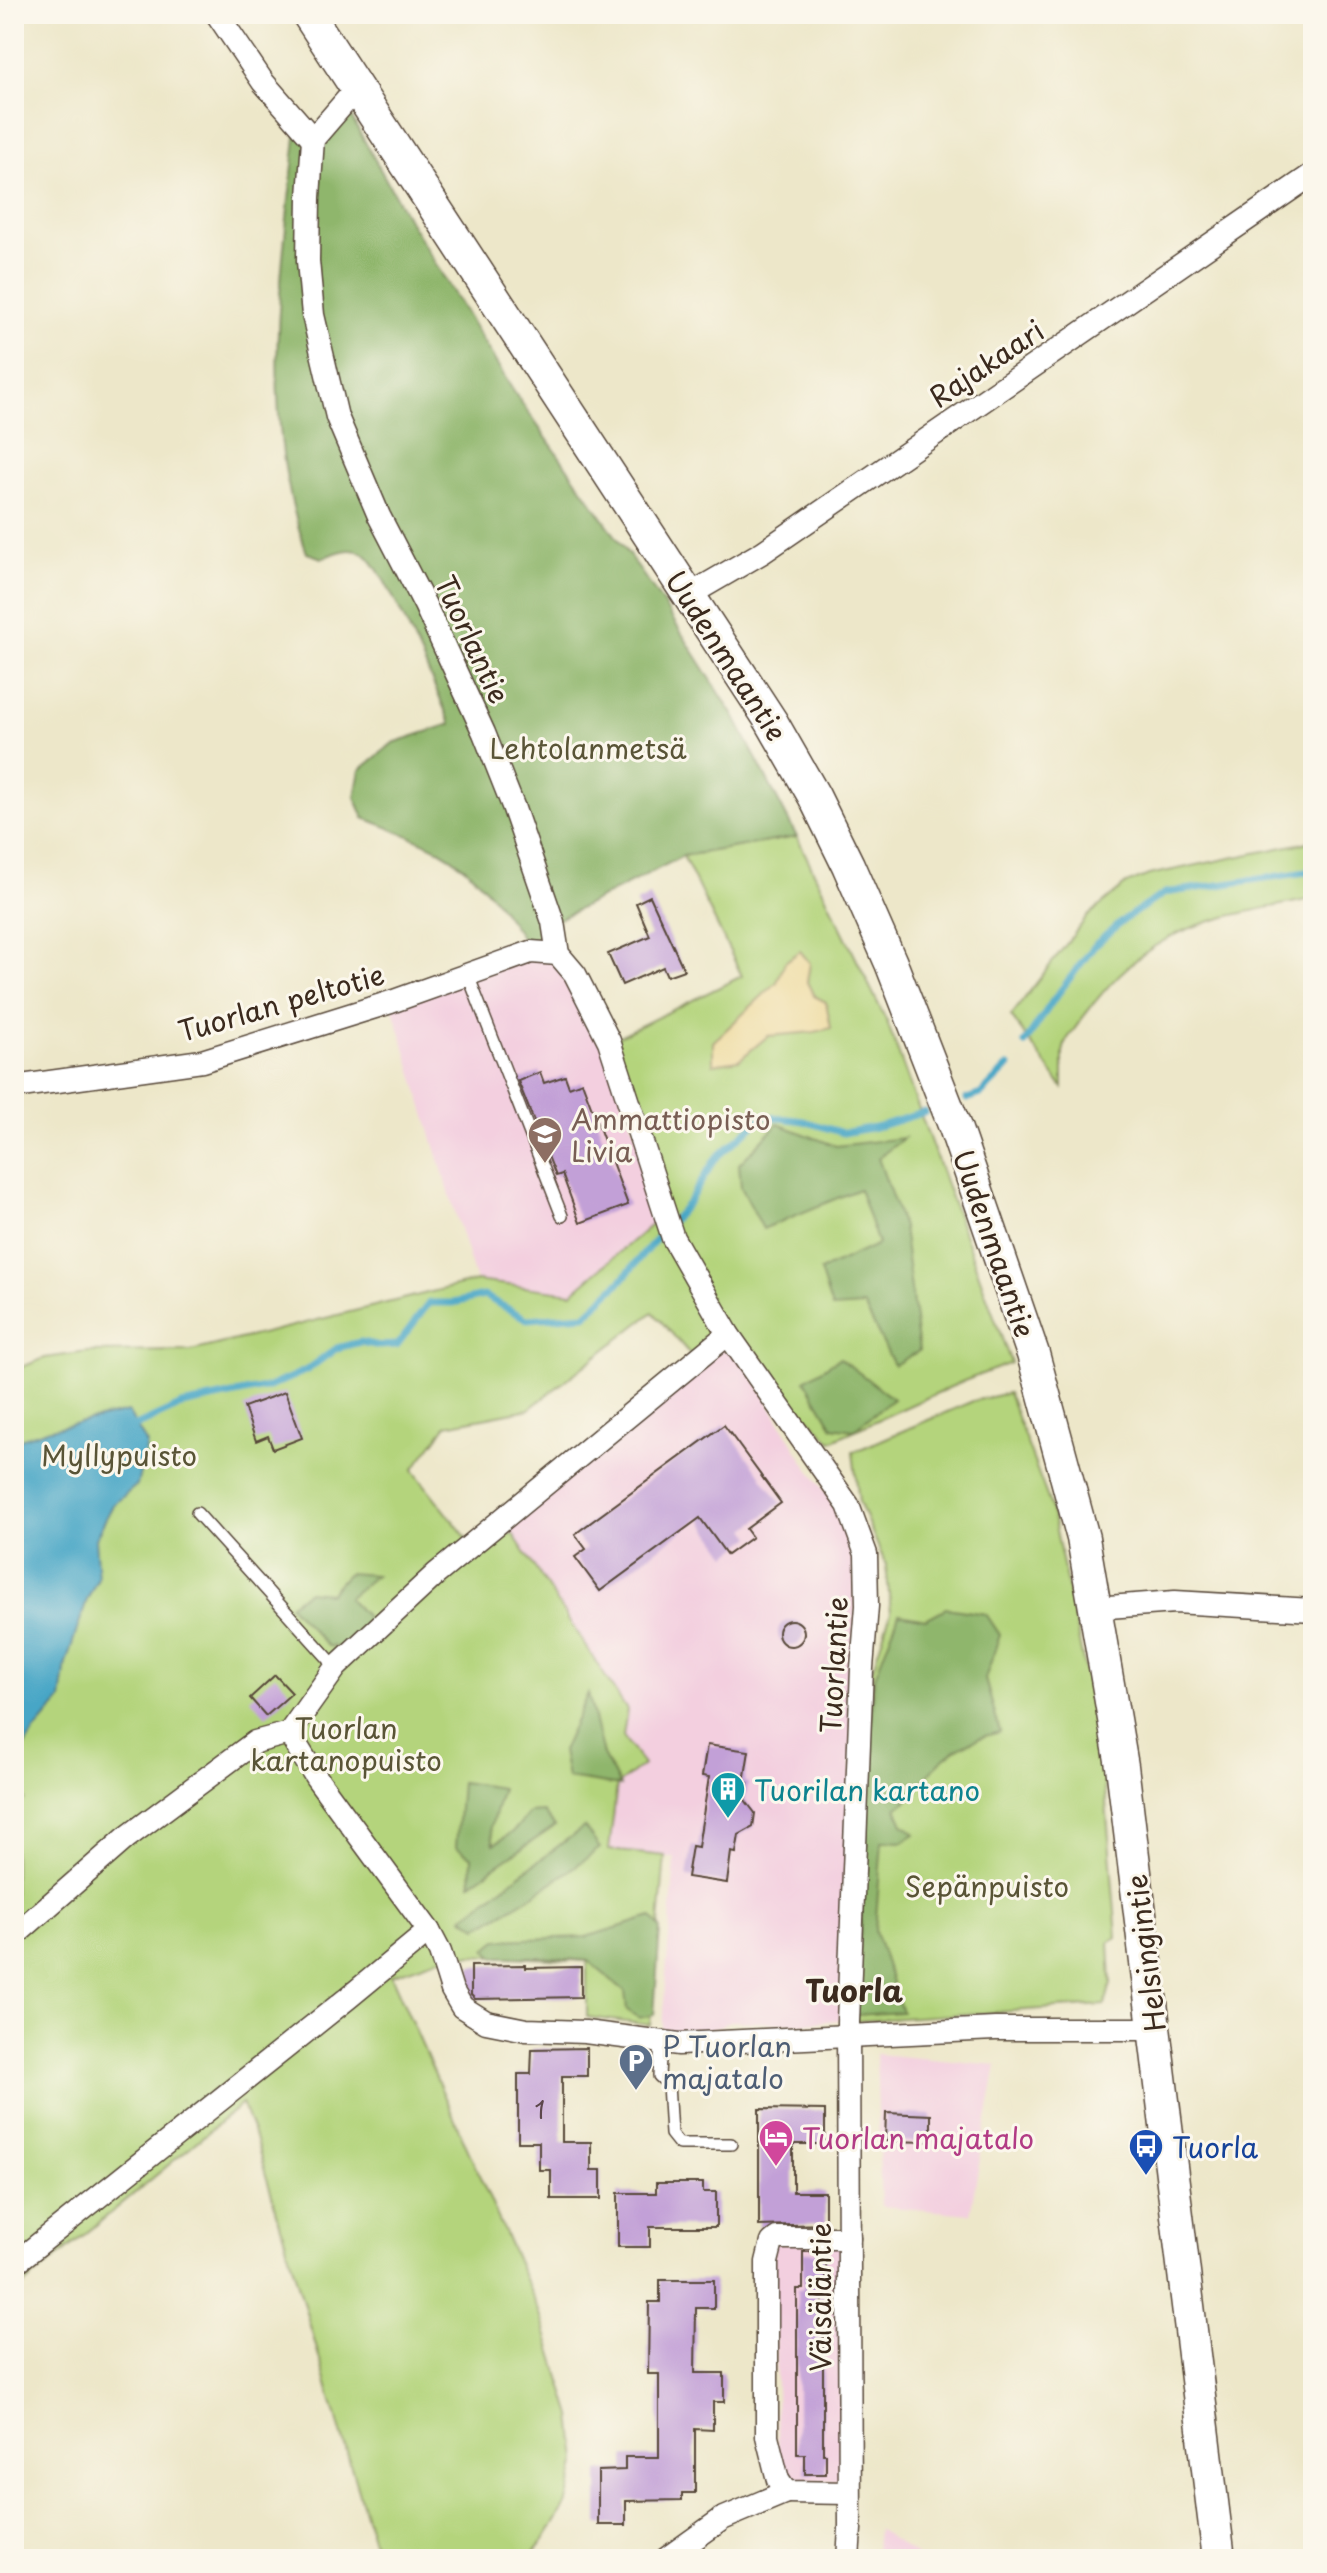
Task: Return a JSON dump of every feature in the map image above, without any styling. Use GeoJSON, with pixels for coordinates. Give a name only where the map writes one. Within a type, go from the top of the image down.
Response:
{"type":"FeatureCollection","features":[{"type":"Feature","properties":{"kind":"main road","name":"Uudenmaantie"},"geometry":{"type":"LineString","coordinates":[[308,14],[771,721],[814,796],[891,963],[952,1117],[1033,1354]]}},
{"type":"Feature","properties":{"kind":"main road","name":"Helsingintie"},"geometry":{"type":"LineString","coordinates":[[1033,1354],[1083,1538],[1122,1766],[1219,2559]]}},
{"type":"Feature","properties":{"kind":"street"},"geometry":{"type":"LineString","coordinates":[[217,14],[263,82],[313,139],[357,88]]}},
{"type":"Feature","properties":{"kind":"street","name":"Tuorlantie"},"geometry":{"type":"LineString","coordinates":[[313,139],[308,261],[313,315],[337,417],[379,516],[425,605],[484,733],[553,922],[558,954],[575,974],[609,1041],[673,1238],[728,1334],[848,1505],[866,1554],[867,1606],[848,2036]]}},
{"type":"Feature","properties":{"kind":"street","name":"Rajakaari"},"geometry":{"type":"LineString","coordinates":[[689,595],[776,543],[1313,174]]}},
{"type":"Feature","properties":{"kind":"street","name":"Tuorlan peltotie"},"geometry":{"type":"LineString","coordinates":[[14,1087],[202,1061],[391,1002],[531,952],[558,954]]}},
{"type":"Feature","properties":{"kind":"street"},"geometry":{"type":"LineString","coordinates":[[14,1936],[126,1838],[255,1742],[289,1733],[336,1667],[436,1574],[728,1334]]}},
{"type":"Feature","properties":{"kind":"street"},"geometry":{"type":"LineString","coordinates":[[1095,1608],[1175,1602],[1313,1610]]}},
{"type":"Feature","properties":{"kind":"street"},"geometry":{"type":"LineString","coordinates":[[289,1733],[316,1777],[429,1931],[440,1952],[452,1990],[462,2007],[486,2022],[526,2030],[585,2032],[679,2044],[730,2044],[995,2029],[1154,2029]]}},
{"type":"Feature","properties":{"kind":"street"},"geometry":{"type":"LineString","coordinates":[[14,2264],[429,1931]]}},
{"type":"Feature","properties":{"kind":"street","name":"Väisäläntie"},"geometry":{"type":"LineString","coordinates":[[848,2036],[848,2559]]}},
{"type":"Feature","properties":{"kind":"street"},"geometry":{"type":"LineString","coordinates":[[786,2492],[778,2480],[767,2436],[767,2262],[772,2242],[777,2238],[849,2238]]}},
{"type":"Feature","properties":{"kind":"street"},"geometry":{"type":"LineString","coordinates":[[666,2559],[722,2519],[786,2492],[849,2493]]}},
{"type":"Feature","properties":{"kind":"lane"},"geometry":{"type":"LineString","coordinates":[[468,975],[562,1216]]}},
{"type":"Feature","properties":{"kind":"lane"},"geometry":{"type":"LineString","coordinates":[[197,1513],[336,1667]]}},
{"type":"Feature","properties":{"kind":"lane"},"geometry":{"type":"LineString","coordinates":[[661,2040],[659,2076],[668,2084],[671,2134],[679,2144],[731,2144]]}},
{"type":"Feature","properties":{"kind":"shaded area","name":"Ammattiopisto Livia"},"geometry":{"type":"Polygon","coordinates":[[[531,952],[575,974],[665,1213],[572,1293],[476,1281],[391,1002],[531,952]]]}},
{"type":"Feature","properties":{"kind":"shaded area"},"geometry":{"type":"Polygon","coordinates":[[[728,1334],[804,1462],[838,1509],[854,1557],[858,1623],[839,2020],[796,2024],[731,2021],[679,2044],[661,2040],[675,1858],[609,1850],[627,1710],[490,1532],[728,1334]]]}},
{"type":"Feature","properties":{"kind":"shaded area"},"geometry":{"type":"Polygon","coordinates":[[[876,2054],[997,2065],[970,2214],[881,2206],[876,2054]]]}},
{"type":"Feature","properties":{"kind":"shaded area"},"geometry":{"type":"Polygon","coordinates":[[[773,2243],[841,2244],[841,2481],[778,2480],[773,2243]]]}},
{"type":"Feature","properties":{"kind":"shaded area"},"geometry":{"type":"Polygon","coordinates":[[[878,2529],[920,2558],[925,2559],[875,2559],[878,2529]]]}},
{"type":"Feature","properties":{"kind":"green space","name":"Lehtolanmetsä"},"geometry":{"type":"Polygon","coordinates":[[[344,104],[404,212],[514,392],[660,599],[734,716],[797,837],[683,856],[553,922],[558,954],[531,952],[491,895],[467,870],[430,845],[364,818],[355,797],[360,770],[393,743],[451,724],[397,605],[373,563],[363,553],[352,550],[322,558],[307,553],[291,501],[282,447],[278,338],[298,119],[314,139],[344,104]]]}},
{"type":"Feature","properties":{"kind":"green space","name":"Tuorlan kartanopuisto"},"geometry":{"type":"Polygon","coordinates":[[[797,837],[887,1022],[1011,1363],[831,1441],[728,1335],[696,1361],[653,1312],[529,1409],[447,1425],[413,1470],[473,1546],[490,1532],[513,1534],[627,1710],[623,1736],[643,1765],[617,1785],[609,1850],[665,1856],[650,2025],[587,2017],[587,1961],[452,1954],[391,1975],[539,2311],[572,2416],[577,2460],[566,2506],[544,2540],[527,2559],[378,2559],[254,2134],[242,2104],[14,2293],[14,1797],[26,1800],[14,1792],[14,1370],[45,1358],[88,1352],[191,1351],[476,1281],[572,1293],[665,1213],[609,1041],[742,976],[683,856],[797,837]]]}},
{"type":"Feature","properties":{"kind":"green space"},"geometry":{"type":"Polygon","coordinates":[[[1313,841],[1313,899],[1199,925],[1170,937],[1144,953],[1093,1004],[1066,1041],[1063,1088],[1011,1016],[1088,916],[1126,884],[1149,875],[1313,841]]]}},
{"type":"Feature","properties":{"kind":"green space"},"geometry":{"type":"Polygon","coordinates":[[[778,1124],[836,1146],[904,1138],[878,1158],[903,1227],[919,1351],[894,1365],[864,1306],[832,1308],[820,1271],[878,1244],[859,1189],[763,1229],[741,1187],[739,1164],[778,1124]]]}},
{"type":"Feature","properties":{"kind":"green space"},"geometry":{"type":"Polygon","coordinates":[[[840,1358],[893,1399],[853,1430],[833,1427],[805,1380],[840,1358]]]}},
{"type":"Feature","properties":{"kind":"green space","name":"Sepänpuisto"},"geometry":{"type":"Polygon","coordinates":[[[1008,1393],[1051,1507],[1102,1753],[1117,1937],[1109,1943],[1111,1983],[1105,2005],[854,2021],[872,1670],[891,1612],[886,1565],[859,1502],[853,1452],[973,1401],[1008,1393]]]}},
{"type":"Feature","properties":{"kind":"green space"},"geometry":{"type":"Polygon","coordinates":[[[348,1573],[376,1575],[348,1598],[372,1623],[346,1648],[327,1646],[289,1605],[308,1591],[330,1593],[348,1573]]]}},
{"type":"Feature","properties":{"kind":"green space"},"geometry":{"type":"Polygon","coordinates":[[[946,1608],[986,1614],[1000,1635],[985,1679],[1000,1732],[971,1741],[954,1751],[938,1764],[912,1796],[896,1808],[903,1824],[915,1834],[902,1842],[882,1841],[875,1931],[902,2012],[856,2015],[874,1679],[899,1614],[926,1619],[946,1608]]]}},
{"type":"Feature","properties":{"kind":"green space"},"geometry":{"type":"Polygon","coordinates":[[[588,1693],[603,1755],[620,1786],[567,1778],[562,1751],[588,1693]]]}},
{"type":"Feature","properties":{"kind":"green space"},"geometry":{"type":"Polygon","coordinates":[[[461,1782],[502,1788],[491,1827],[494,1844],[513,1832],[529,1813],[543,1812],[555,1826],[471,1883],[472,1857],[456,1847],[461,1782]]]}},
{"type":"Feature","properties":{"kind":"green space"},"geometry":{"type":"Polygon","coordinates":[[[584,1827],[600,1848],[525,1900],[477,1927],[463,1917],[584,1827]]]}},
{"type":"Feature","properties":{"kind":"green space"},"geometry":{"type":"Polygon","coordinates":[[[652,1917],[660,1928],[654,2015],[639,2018],[627,2010],[625,1991],[588,1961],[494,1957],[486,1949],[497,1940],[586,1937],[652,1917]]]}},
{"type":"Feature","properties":{"kind":"sand"},"geometry":{"type":"Polygon","coordinates":[[[800,951],[810,963],[807,982],[814,996],[826,1002],[831,1028],[768,1036],[739,1060],[713,1064],[713,1042],[777,982],[785,962],[800,951]]]}},
{"type":"Feature","properties":{"kind":"water"},"geometry":{"type":"Polygon","coordinates":[[[128,1412],[147,1444],[137,1485],[113,1505],[95,1539],[98,1578],[87,1600],[66,1663],[61,1700],[19,1755],[14,1757],[14,1441],[50,1429],[128,1412]]]}},
{"type":"Feature","properties":{"kind":"building"},"geometry":{"type":"Polygon","coordinates":[[[650,896],[684,970],[667,976],[663,967],[622,985],[608,954],[650,936],[636,903],[650,896]]]}},
{"type":"Feature","properties":{"kind":"building"},"geometry":{"type":"Polygon","coordinates":[[[540,1072],[544,1083],[565,1076],[569,1087],[582,1082],[628,1205],[580,1223],[562,1174],[556,1176],[518,1081],[540,1072]]]}},
{"type":"Feature","properties":{"kind":"building"},"geometry":{"type":"Polygon","coordinates":[[[285,1392],[302,1438],[273,1449],[268,1436],[256,1441],[244,1407],[285,1392]]]}},
{"type":"Feature","properties":{"kind":"building"},"geometry":{"type":"Polygon","coordinates":[[[724,1425],[781,1503],[746,1529],[752,1537],[727,1555],[700,1518],[600,1591],[575,1557],[586,1549],[575,1534],[724,1425]]]}},
{"type":"Feature","properties":{"kind":"building"},"geometry":{"type":"Polygon","coordinates":[[[791,1620],[801,1623],[804,1633],[801,1643],[791,1646],[781,1643],[778,1633],[781,1623],[791,1620]]]}},
{"type":"Feature","properties":{"kind":"building"},"geometry":{"type":"Polygon","coordinates":[[[275,1675],[292,1693],[266,1716],[250,1698],[275,1675]]]}},
{"type":"Feature","properties":{"kind":"building","name":"Tuorilan kartano"},"geometry":{"type":"Polygon","coordinates":[[[707,1745],[749,1751],[744,1782],[748,1783],[745,1800],[755,1813],[753,1827],[739,1835],[736,1853],[731,1852],[727,1883],[687,1877],[692,1846],[698,1847],[709,1777],[702,1776],[707,1745]]]}},
{"type":"Feature","properties":{"kind":"building"},"geometry":{"type":"Polygon","coordinates":[[[525,1965],[525,1968],[581,1967],[581,1997],[475,1999],[471,1995],[471,1966],[525,1965]]]}},
{"type":"Feature","properties":{"kind":"building"},"geometry":{"type":"Polygon","coordinates":[[[587,2048],[587,2076],[562,2076],[562,2142],[591,2142],[591,2170],[601,2170],[601,2199],[551,2199],[551,2170],[539,2170],[539,2142],[518,2142],[518,2074],[531,2074],[532,2049],[587,2048]]]}},
{"type":"Feature","properties":{"kind":"building","name":"Tuorlan majatalo"},"geometry":{"type":"Polygon","coordinates":[[[759,2109],[825,2110],[825,2144],[793,2144],[793,2192],[825,2192],[825,2224],[759,2226],[759,2109]]]}},
{"type":"Feature","properties":{"kind":"building"},"geometry":{"type":"Polygon","coordinates":[[[886,2113],[931,2115],[931,2142],[885,2141],[886,2113]]]}},
{"type":"Feature","properties":{"kind":"building"},"geometry":{"type":"Polygon","coordinates":[[[656,2183],[703,2183],[703,2192],[716,2192],[716,2227],[650,2227],[650,2247],[618,2247],[618,2193],[656,2193],[656,2183]]]}},
{"type":"Feature","properties":{"kind":"building"},"geometry":{"type":"Polygon","coordinates":[[[803,2252],[825,2252],[826,2255],[826,2289],[823,2289],[823,2454],[826,2454],[826,2474],[805,2474],[805,2454],[797,2454],[797,2289],[803,2289],[803,2252]]]}},
{"type":"Feature","properties":{"kind":"building"},"geometry":{"type":"Polygon","coordinates":[[[660,2280],[714,2280],[714,2308],[696,2308],[695,2373],[724,2373],[724,2402],[713,2402],[713,2430],[695,2429],[695,2493],[682,2493],[682,2500],[626,2501],[626,2525],[598,2525],[598,2471],[625,2470],[625,2457],[659,2457],[659,2374],[648,2374],[649,2302],[660,2302],[660,2280]]]}},
{"type":"Feature","properties":{"kind":"waterway"},"geometry":{"type":"LineString","coordinates":[[1025,1043],[1096,944],[1126,918],[1165,893],[1313,871]]}},
{"type":"Feature","properties":{"kind":"waterway"},"geometry":{"type":"LineString","coordinates":[[967,1099],[981,1094],[1009,1066]]}},
{"type":"Feature","properties":{"kind":"waterway"},"geometry":{"type":"LineString","coordinates":[[673,1220],[688,1203],[716,1158],[764,1116],[804,1121],[843,1133],[925,1112]]}},
{"type":"Feature","properties":{"kind":"waterway"},"geometry":{"type":"LineString","coordinates":[[129,1429],[182,1405],[269,1387],[307,1370],[337,1348],[360,1342],[397,1345],[429,1303],[453,1303],[484,1296],[527,1319],[585,1315],[622,1280],[664,1229]]}},
{"type":"Feature","properties":{"kind":"place","name":"Ammattiopisto Livia"},"geometry":{"type":"Point","coordinates":[545,1165]}},
{"type":"Feature","properties":{"kind":"place","name":"Tuorilan kartano"},"geometry":{"type":"Point","coordinates":[728,1820]}},
{"type":"Feature","properties":{"kind":"place","name":"P Tuorlan majatalo"},"geometry":{"type":"Point","coordinates":[636,2092]}},
{"type":"Feature","properties":{"kind":"place","name":"Tuorlan majatalo"},"geometry":{"type":"Point","coordinates":[776,2168]}},
{"type":"Feature","properties":{"kind":"place","name":"Tuorla"},"geometry":{"type":"Point","coordinates":[1146,2177]}},
{"type":"Feature","properties":{"kind":"district","name":"Tuorla"},"geometry":{"type":"Point","coordinates":[854,1989]}},
{"type":"Feature","properties":{"kind":"park label","name":"Myllypuisto"},"geometry":{"type":"Point","coordinates":[119,1454]}}]}
